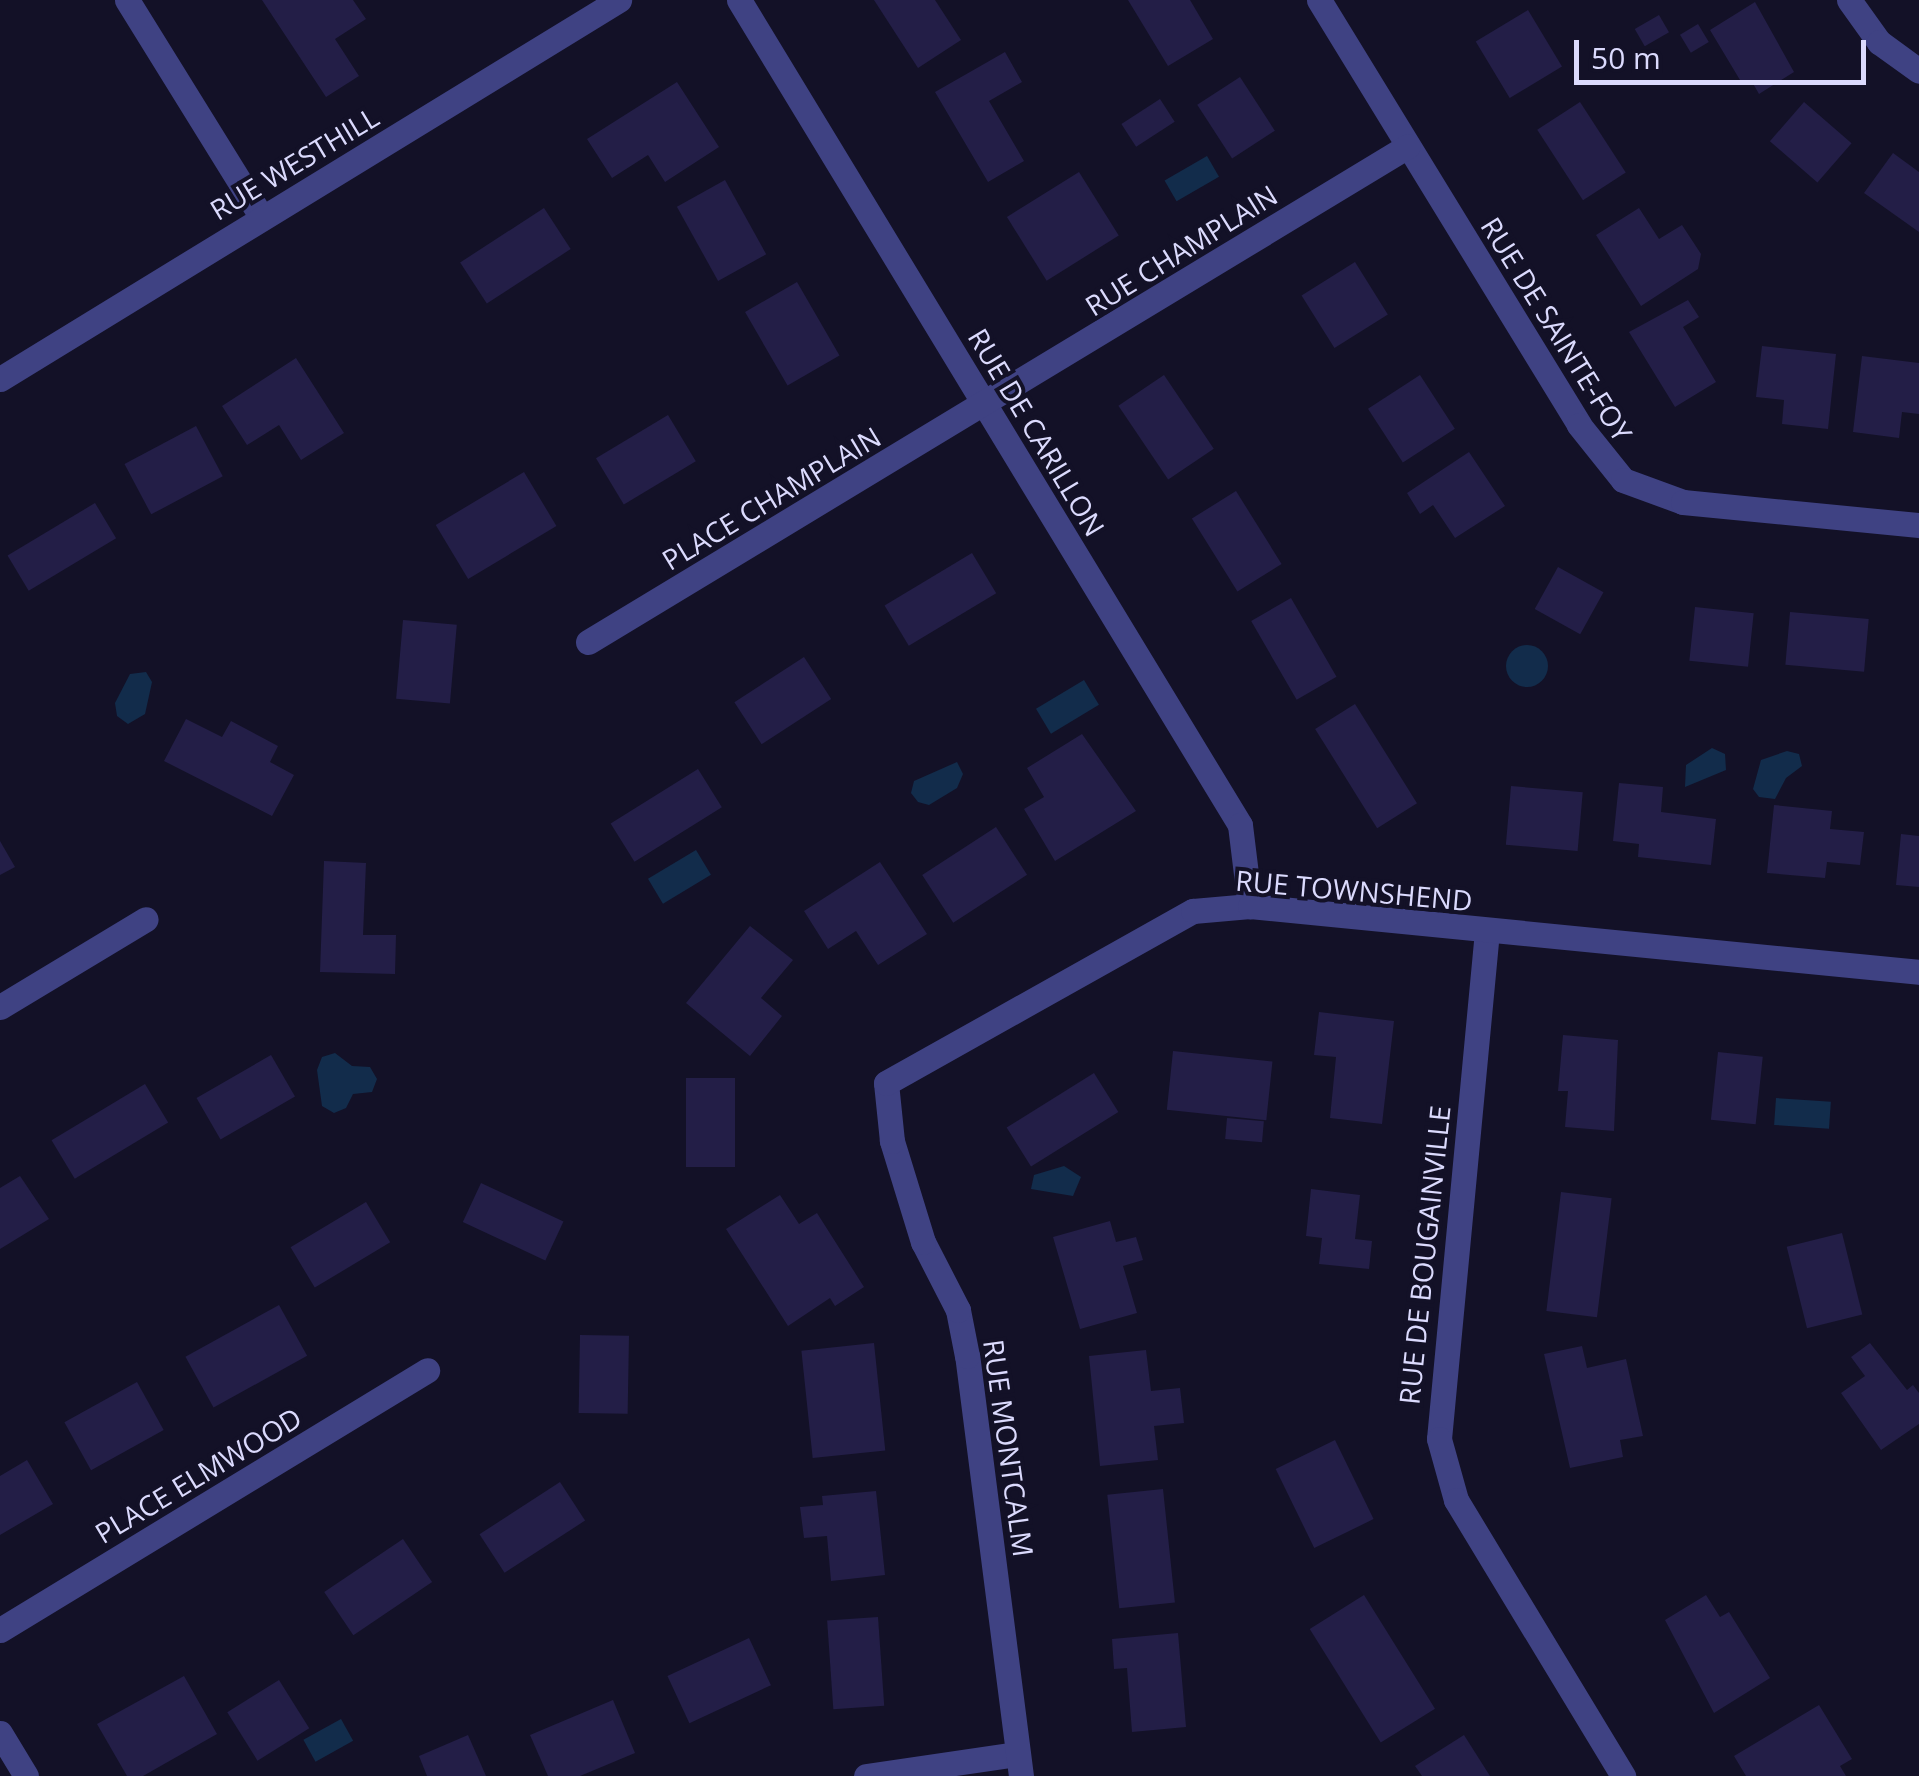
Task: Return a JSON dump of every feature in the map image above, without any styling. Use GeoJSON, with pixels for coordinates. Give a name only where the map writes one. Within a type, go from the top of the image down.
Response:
{"type":"FeatureCollection","features":[{"type":"Feature","properties":{"kind":"street"},"geometry":{"type":"LineString","coordinates":[[126,0],[262,218]]}},
{"type":"Feature","properties":{"kind":"street","name":"RUE WESTHILL"},"geometry":{"type":"LineString","coordinates":[[0,379],[619,0]]}},
{"type":"Feature","properties":{"kind":"street","name":"RUE DE CARILLON"},"geometry":{"type":"LineString","coordinates":[[739,0],[1240,824],[1250,906]]}},
{"type":"Feature","properties":{"kind":"street","name":"RUE DE SAINTE-FOY"},"geometry":{"type":"LineString","coordinates":[[1319,0],[1602,460],[1622,480],[1682,502],[1919,525]]}},
{"type":"Feature","properties":{"kind":"street"},"geometry":{"type":"LineString","coordinates":[[1849,0],[1879,42],[1919,70]]}},
{"type":"Feature","properties":{"kind":"street","name":"RUE CHAMPLAIN"},"geometry":{"type":"LineString","coordinates":[[985,405],[1408,146]]}},
{"type":"Feature","properties":{"kind":"street","name":"PLACE CHAMPLAIN"},"geometry":{"type":"LineString","coordinates":[[588,642],[985,405]]}},
{"type":"Feature","properties":{"kind":"street","name":"RUE TOWNSHEND"},"geometry":{"type":"LineString","coordinates":[[892,1140],[886,1083],[1192,911],[1250,906],[1919,972]]}},
{"type":"Feature","properties":{"kind":"street"},"geometry":{"type":"LineString","coordinates":[[0,1007],[146,919]]}},
{"type":"Feature","properties":{"kind":"street","name":"RUE DE BOUGAINVILLE"},"geometry":{"type":"LineString","coordinates":[[1487,931],[1439,1439],[1465,1516],[1623,1776]]}},
{"type":"Feature","properties":{"kind":"street","name":"RUE MONTCALM"},"geometry":{"type":"LineString","coordinates":[[892,1140],[923,1242],[958,1310],[968,1356],[1019,1765]]}},
{"type":"Feature","properties":{"kind":"street","name":"PLACE ELMWOOD"},"geometry":{"type":"LineString","coordinates":[[0,1630],[427,1370]]}},
{"type":"Feature","properties":{"kind":"street"},"geometry":{"type":"LineString","coordinates":[[0,1733],[26,1776]]}},
{"type":"Feature","properties":{"kind":"street"},"geometry":{"type":"LineString","coordinates":[[866,1776],[1019,1765]]}},
{"type":"Feature","properties":{"kind":"water"},"geometry":{"type":"Polygon","coordinates":[[[1207,156],[1219,177],[1177,201],[1165,180],[1207,156]]]}},
{"type":"Feature","properties":{"kind":"water"},"geometry":{"type":"Polygon","coordinates":[[[1527,645],[1542,651],[1548,666],[1542,681],[1527,687],[1512,681],[1506,666],[1512,651],[1527,645]]]}},
{"type":"Feature","properties":{"kind":"water"},"geometry":{"type":"Polygon","coordinates":[[[146,672],[152,682],[145,714],[128,724],[117,716],[115,703],[130,674],[146,672]]]}},
{"type":"Feature","properties":{"kind":"water"},"geometry":{"type":"Polygon","coordinates":[[[1084,680],[1099,705],[1051,734],[1036,709],[1084,680]]]}},
{"type":"Feature","properties":{"kind":"water"},"geometry":{"type":"Polygon","coordinates":[[[1712,748],[1725,754],[1726,770],[1685,787],[1686,765],[1712,748]]]}},
{"type":"Feature","properties":{"kind":"water"},"geometry":{"type":"Polygon","coordinates":[[[1787,751],[1799,754],[1802,766],[1786,778],[1775,799],[1759,797],[1753,789],[1761,760],[1787,751]]]}},
{"type":"Feature","properties":{"kind":"water"},"geometry":{"type":"Polygon","coordinates":[[[957,762],[963,774],[957,788],[929,805],[918,802],[911,793],[914,781],[957,762]]]}},
{"type":"Feature","properties":{"kind":"water"},"geometry":{"type":"Polygon","coordinates":[[[696,850],[711,875],[663,904],[648,879],[696,850]]]}},
{"type":"Feature","properties":{"kind":"water"},"geometry":{"type":"Polygon","coordinates":[[[335,1053],[352,1066],[370,1067],[377,1079],[372,1092],[353,1094],[346,1108],[334,1113],[322,1106],[317,1070],[322,1057],[335,1053]]]}},
{"type":"Feature","properties":{"kind":"water"},"geometry":{"type":"Polygon","coordinates":[[[1776,1098],[1831,1102],[1829,1129],[1774,1125],[1776,1098]]]}},
{"type":"Feature","properties":{"kind":"water"},"geometry":{"type":"Polygon","coordinates":[[[1064,1166],[1081,1177],[1073,1196],[1031,1189],[1034,1175],[1064,1166]]]}},
{"type":"Feature","properties":{"kind":"water"},"geometry":{"type":"Polygon","coordinates":[[[341,1719],[353,1741],[316,1762],[303,1740],[341,1719]]]}},
{"type":"Feature","properties":{"kind":"building"},"geometry":{"type":"Polygon","coordinates":[[[262,0],[353,0],[366,19],[335,39],[359,76],[326,97],[262,0]]]}},
{"type":"Feature","properties":{"kind":"building"},"geometry":{"type":"Polygon","coordinates":[[[874,0],[935,0],[961,40],[918,68],[874,0]]]}},
{"type":"Feature","properties":{"kind":"building"},"geometry":{"type":"Polygon","coordinates":[[[1128,0],[1190,0],[1213,39],[1168,66],[1128,0]]]}},
{"type":"Feature","properties":{"kind":"building"},"geometry":{"type":"Polygon","coordinates":[[[1755,2],[1794,72],[1759,94],[1751,80],[1743,85],[1710,30],[1755,2]]]}},
{"type":"Feature","properties":{"kind":"building"},"geometry":{"type":"Polygon","coordinates":[[[1528,10],[1562,67],[1510,98],[1476,41],[1528,10]]]}},
{"type":"Feature","properties":{"kind":"building"},"geometry":{"type":"Polygon","coordinates":[[[1659,15],[1669,32],[1645,46],[1635,29],[1659,15]]]}},
{"type":"Feature","properties":{"kind":"building"},"geometry":{"type":"Polygon","coordinates":[[[1698,24],[1709,42],[1691,53],[1680,35],[1698,24]]]}},
{"type":"Feature","properties":{"kind":"building"},"geometry":{"type":"Polygon","coordinates":[[[1005,52],[1022,82],[989,101],[1024,161],[988,182],[935,92],[1005,52]]]}},
{"type":"Feature","properties":{"kind":"building"},"geometry":{"type":"Polygon","coordinates":[[[1240,77],[1275,131],[1232,158],[1197,105],[1240,77]]]}},
{"type":"Feature","properties":{"kind":"building"},"geometry":{"type":"Polygon","coordinates":[[[677,82],[719,147],[665,182],[648,155],[612,178],[587,139],[677,82]]]}},
{"type":"Feature","properties":{"kind":"building"},"geometry":{"type":"Polygon","coordinates":[[[1160,99],[1175,122],[1136,147],[1121,124],[1160,99]]]}},
{"type":"Feature","properties":{"kind":"building"},"geometry":{"type":"Polygon","coordinates":[[[1580,102],[1626,172],[1583,200],[1537,130],[1580,102]]]}},
{"type":"Feature","properties":{"kind":"building"},"geometry":{"type":"Polygon","coordinates":[[[1804,102],[1852,143],[1817,183],[1770,141],[1804,102]]]}},
{"type":"Feature","properties":{"kind":"building"},"geometry":{"type":"Polygon","coordinates":[[[1893,153],[1919,172],[1919,232],[1864,193],[1893,153]]]}},
{"type":"Feature","properties":{"kind":"building"},"geometry":{"type":"Polygon","coordinates":[[[1079,172],[1119,236],[1047,281],[1007,217],[1079,172]]]}},
{"type":"Feature","properties":{"kind":"building"},"geometry":{"type":"Polygon","coordinates":[[[725,180],[766,254],[718,281],[677,207],[725,180]]]}},
{"type":"Feature","properties":{"kind":"building"},"geometry":{"type":"Polygon","coordinates":[[[544,208],[571,249],[487,304],[460,262],[544,208]]]}},
{"type":"Feature","properties":{"kind":"building"},"geometry":{"type":"Polygon","coordinates":[[[1639,208],[1659,239],[1682,225],[1701,254],[1698,269],[1641,306],[1596,235],[1639,208]]]}},
{"type":"Feature","properties":{"kind":"building"},"geometry":{"type":"Polygon","coordinates":[[[1355,262],[1388,315],[1334,348],[1302,295],[1355,262]]]}},
{"type":"Feature","properties":{"kind":"building"},"geometry":{"type":"Polygon","coordinates":[[[797,282],[840,356],[788,386],[745,312],[797,282]]]}},
{"type":"Feature","properties":{"kind":"building"},"geometry":{"type":"Polygon","coordinates":[[[1688,300],[1699,317],[1683,327],[1716,382],[1675,407],[1629,332],[1688,300]]]}},
{"type":"Feature","properties":{"kind":"building"},"geometry":{"type":"Polygon","coordinates":[[[1762,346],[1836,354],[1828,429],[1782,424],[1784,400],[1756,397],[1762,346]]]}},
{"type":"Feature","properties":{"kind":"building"},"geometry":{"type":"Polygon","coordinates":[[[1862,356],[1919,363],[1919,414],[1902,412],[1899,438],[1853,432],[1862,356]]]}},
{"type":"Feature","properties":{"kind":"building"},"geometry":{"type":"Polygon","coordinates":[[[296,358],[344,433],[301,460],[279,425],[247,445],[222,406],[296,358]]]}},
{"type":"Feature","properties":{"kind":"building"},"geometry":{"type":"Polygon","coordinates":[[[1164,375],[1214,449],[1168,480],[1118,406],[1164,375]]]}},
{"type":"Feature","properties":{"kind":"building"},"geometry":{"type":"Polygon","coordinates":[[[1420,375],[1455,429],[1403,462],[1368,409],[1420,375]]]}},
{"type":"Feature","properties":{"kind":"building"},"geometry":{"type":"Polygon","coordinates":[[[668,415],[696,461],[624,505],[596,458],[668,415]]]}},
{"type":"Feature","properties":{"kind":"building"},"geometry":{"type":"Polygon","coordinates":[[[196,426],[223,476],[151,514],[124,464],[196,426]]]}},
{"type":"Feature","properties":{"kind":"building"},"geometry":{"type":"Polygon","coordinates":[[[1469,452],[1505,506],[1455,538],[1433,505],[1420,514],[1407,493],[1469,452]]]}},
{"type":"Feature","properties":{"kind":"building"},"geometry":{"type":"Polygon","coordinates":[[[524,472],[556,526],[468,579],[436,525],[524,472]]]}},
{"type":"Feature","properties":{"kind":"building"},"geometry":{"type":"Polygon","coordinates":[[[1236,491],[1282,564],[1237,591],[1192,519],[1236,491]]]}},
{"type":"Feature","properties":{"kind":"building"},"geometry":{"type":"Polygon","coordinates":[[[95,503],[116,538],[29,591],[8,556],[95,503]]]}},
{"type":"Feature","properties":{"kind":"building"},"geometry":{"type":"Polygon","coordinates":[[[972,553],[996,593],[909,646],[885,606],[972,553]]]}},
{"type":"Feature","properties":{"kind":"building"},"geometry":{"type":"Polygon","coordinates":[[[1558,567],[1603,592],[1580,634],[1535,609],[1558,567]]]}},
{"type":"Feature","properties":{"kind":"building"},"geometry":{"type":"Polygon","coordinates":[[[1291,598],[1336,677],[1297,700],[1251,621],[1291,598]]]}},
{"type":"Feature","properties":{"kind":"building"},"geometry":{"type":"Polygon","coordinates":[[[1695,607],[1754,613],[1748,667],[1689,661],[1695,607]]]}},
{"type":"Feature","properties":{"kind":"building"},"geometry":{"type":"Polygon","coordinates":[[[1790,612],[1869,619],[1864,672],[1785,665],[1790,612]]]}},
{"type":"Feature","properties":{"kind":"building"},"geometry":{"type":"Polygon","coordinates":[[[403,620],[457,625],[450,703],[396,699],[403,620]]]}},
{"type":"Feature","properties":{"kind":"building"},"geometry":{"type":"Polygon","coordinates":[[[804,657],[831,699],[762,744],[734,702],[804,657]]]}},
{"type":"Feature","properties":{"kind":"building"},"geometry":{"type":"Polygon","coordinates":[[[1355,704],[1417,803],[1377,828],[1315,729],[1355,704]]]}},
{"type":"Feature","properties":{"kind":"building"},"geometry":{"type":"Polygon","coordinates":[[[186,719],[222,737],[231,721],[278,746],[270,762],[294,775],[272,816],[164,761],[186,719]]]}},
{"type":"Feature","properties":{"kind":"building"},"geometry":{"type":"Polygon","coordinates":[[[1082,734],[1136,811],[1055,861],[1024,809],[1044,797],[1027,768],[1082,734]]]}},
{"type":"Feature","properties":{"kind":"building"},"geometry":{"type":"Polygon","coordinates":[[[698,769],[722,807],[634,862],[611,824],[698,769]]]}},
{"type":"Feature","properties":{"kind":"building"},"geometry":{"type":"Polygon","coordinates":[[[1619,783],[1663,787],[1661,812],[1716,819],[1711,865],[1638,857],[1639,844],[1613,841],[1619,783]]]}},
{"type":"Feature","properties":{"kind":"building"},"geometry":{"type":"Polygon","coordinates":[[[1511,786],[1583,792],[1578,851],[1506,845],[1511,786]]]}},
{"type":"Feature","properties":{"kind":"building"},"geometry":{"type":"Polygon","coordinates":[[[1774,805],[1832,811],[1830,829],[1864,832],[1860,865],[1827,862],[1825,878],[1767,873],[1774,805]]]}},
{"type":"Feature","properties":{"kind":"building"},"geometry":{"type":"Polygon","coordinates":[[[996,827],[1027,875],[953,923],[922,875],[996,827]]]}},
{"type":"Feature","properties":{"kind":"building"},"geometry":{"type":"Polygon","coordinates":[[[1901,834],[1919,836],[1919,887],[1896,885],[1901,834]]]}},
{"type":"Feature","properties":{"kind":"building"},"geometry":{"type":"Polygon","coordinates":[[[0,841],[15,867],[0,875],[0,841]]]}},
{"type":"Feature","properties":{"kind":"building"},"geometry":{"type":"Polygon","coordinates":[[[324,861],[366,863],[363,935],[396,935],[395,974],[320,972],[324,861]]]}},
{"type":"Feature","properties":{"kind":"building"},"geometry":{"type":"Polygon","coordinates":[[[880,862],[927,934],[878,965],[856,931],[828,949],[804,911],[880,862]]]}},
{"type":"Feature","properties":{"kind":"building"},"geometry":{"type":"Polygon","coordinates":[[[750,926],[793,960],[761,998],[782,1016],[750,1056],[686,1003],[750,926]]]}},
{"type":"Feature","properties":{"kind":"building"},"geometry":{"type":"Polygon","coordinates":[[[1319,1012],[1394,1021],[1382,1124],[1330,1118],[1336,1057],[1314,1055],[1319,1012]]]}},
{"type":"Feature","properties":{"kind":"building"},"geometry":{"type":"Polygon","coordinates":[[[1563,1035],[1618,1040],[1614,1131],[1565,1127],[1568,1091],[1558,1091],[1563,1035]]]}},
{"type":"Feature","properties":{"kind":"building"},"geometry":{"type":"Polygon","coordinates":[[[1173,1051],[1272,1061],[1266,1120],[1167,1110],[1173,1051]]]}},
{"type":"Feature","properties":{"kind":"building"},"geometry":{"type":"Polygon","coordinates":[[[1718,1052],[1763,1057],[1756,1124],[1711,1120],[1718,1052]]]}},
{"type":"Feature","properties":{"kind":"building"},"geometry":{"type":"Polygon","coordinates":[[[271,1055],[295,1097],[221,1140],[197,1098],[271,1055]]]}},
{"type":"Feature","properties":{"kind":"building"},"geometry":{"type":"Polygon","coordinates":[[[1094,1073],[1118,1112],[1031,1167],[1007,1128],[1094,1073]]]}},
{"type":"Feature","properties":{"kind":"building"},"geometry":{"type":"Polygon","coordinates":[[[686,1078],[735,1078],[735,1167],[686,1167],[686,1078]]]}},
{"type":"Feature","properties":{"kind":"building"},"geometry":{"type":"Polygon","coordinates":[[[145,1084],[168,1123],[75,1179],[52,1140],[145,1084]]]}},
{"type":"Feature","properties":{"kind":"building"},"geometry":{"type":"Polygon","coordinates":[[[1227,1118],[1264,1121],[1262,1142],[1225,1139],[1227,1118]]]}},
{"type":"Feature","properties":{"kind":"building"},"geometry":{"type":"Polygon","coordinates":[[[20,1176],[49,1219],[0,1249],[0,1188],[20,1176]]]}},
{"type":"Feature","properties":{"kind":"building"},"geometry":{"type":"Polygon","coordinates":[[[481,1183],[563,1221],[545,1260],[463,1222],[481,1183]]]}},
{"type":"Feature","properties":{"kind":"building"},"geometry":{"type":"Polygon","coordinates":[[[1311,1189],[1360,1195],[1355,1239],[1372,1241],[1369,1269],[1319,1264],[1322,1238],[1306,1236],[1311,1189]]]}},
{"type":"Feature","properties":{"kind":"building"},"geometry":{"type":"Polygon","coordinates":[[[1561,1192],[1612,1198],[1597,1317],[1546,1311],[1561,1192]]]}},
{"type":"Feature","properties":{"kind":"building"},"geometry":{"type":"Polygon","coordinates":[[[780,1195],[799,1224],[817,1213],[864,1287],[835,1306],[830,1298],[788,1326],[726,1229],[780,1195]]]}},
{"type":"Feature","properties":{"kind":"building"},"geometry":{"type":"Polygon","coordinates":[[[366,1202],[390,1242],[315,1288],[291,1247],[366,1202]]]}},
{"type":"Feature","properties":{"kind":"building"},"geometry":{"type":"Polygon","coordinates":[[[1110,1221],[1116,1242],[1136,1237],[1143,1260],[1123,1266],[1137,1313],[1080,1329],[1053,1237],[1110,1221]]]}},
{"type":"Feature","properties":{"kind":"building"},"geometry":{"type":"Polygon","coordinates":[[[1842,1233],[1862,1315],[1807,1328],[1787,1247],[1842,1233]]]}},
{"type":"Feature","properties":{"kind":"building"},"geometry":{"type":"Polygon","coordinates":[[[279,1305],[307,1356],[214,1408],[185,1357],[279,1305]]]}},
{"type":"Feature","properties":{"kind":"building"},"geometry":{"type":"Polygon","coordinates":[[[580,1335],[629,1336],[628,1414],[579,1413],[580,1335]]]}},
{"type":"Feature","properties":{"kind":"building"},"geometry":{"type":"Polygon","coordinates":[[[874,1343],[885,1450],[813,1458],[801,1351],[874,1343]]]}},
{"type":"Feature","properties":{"kind":"building"},"geometry":{"type":"Polygon","coordinates":[[[1870,1343],[1907,1390],[1913,1385],[1919,1393],[1919,1424],[1881,1450],[1841,1393],[1865,1376],[1851,1357],[1870,1343]]]}},
{"type":"Feature","properties":{"kind":"building"},"geometry":{"type":"Polygon","coordinates":[[[1582,1346],[1587,1368],[1626,1359],[1643,1436],[1620,1440],[1623,1457],[1570,1468],[1544,1354],[1582,1346]]]}},
{"type":"Feature","properties":{"kind":"building"},"geometry":{"type":"Polygon","coordinates":[[[1146,1350],[1151,1391],[1180,1388],[1184,1423],[1154,1426],[1158,1460],[1100,1466],[1089,1356],[1146,1350]]]}},
{"type":"Feature","properties":{"kind":"building"},"geometry":{"type":"Polygon","coordinates":[[[137,1382],[164,1430],[91,1470],[64,1422],[137,1382]]]}},
{"type":"Feature","properties":{"kind":"building"},"geometry":{"type":"Polygon","coordinates":[[[1335,1440],[1374,1519],[1314,1548],[1276,1469],[1335,1440]]]}},
{"type":"Feature","properties":{"kind":"building"},"geometry":{"type":"Polygon","coordinates":[[[27,1460],[53,1504],[0,1535],[0,1476],[27,1460]]]}},
{"type":"Feature","properties":{"kind":"building"},"geometry":{"type":"Polygon","coordinates":[[[560,1482],[585,1521],[505,1573],[479,1534],[560,1482]]]}},
{"type":"Feature","properties":{"kind":"building"},"geometry":{"type":"Polygon","coordinates":[[[1163,1489],[1175,1602],[1119,1608],[1107,1495],[1163,1489]]]}},
{"type":"Feature","properties":{"kind":"building"},"geometry":{"type":"Polygon","coordinates":[[[876,1491],[885,1575],[831,1581],[827,1536],[804,1538],[800,1507],[823,1505],[822,1496],[876,1491]]]}},
{"type":"Feature","properties":{"kind":"building"},"geometry":{"type":"Polygon","coordinates":[[[403,1539],[432,1582],[353,1635],[324,1592],[403,1539]]]}},
{"type":"Feature","properties":{"kind":"building"},"geometry":{"type":"Polygon","coordinates":[[[1364,1595],[1435,1709],[1381,1743],[1310,1629],[1364,1595]]]}},
{"type":"Feature","properties":{"kind":"building"},"geometry":{"type":"Polygon","coordinates":[[[1706,1595],[1720,1617],[1729,1612],[1770,1678],[1714,1713],[1665,1620],[1706,1595]]]}},
{"type":"Feature","properties":{"kind":"building"},"geometry":{"type":"Polygon","coordinates":[[[878,1617],[884,1706],[833,1709],[827,1621],[878,1617]]]}},
{"type":"Feature","properties":{"kind":"building"},"geometry":{"type":"Polygon","coordinates":[[[1178,1633],[1186,1727],[1132,1732],[1127,1668],[1114,1669],[1112,1639],[1178,1633]]]}},
{"type":"Feature","properties":{"kind":"building"},"geometry":{"type":"Polygon","coordinates":[[[749,1638],[771,1685],[689,1723],[667,1676],[749,1638]]]}},
{"type":"Feature","properties":{"kind":"building"},"geometry":{"type":"Polygon","coordinates":[[[184,1676],[217,1734],[143,1776],[127,1776],[97,1724],[184,1676]]]}},
{"type":"Feature","properties":{"kind":"building"},"geometry":{"type":"Polygon","coordinates":[[[279,1680],[309,1728],[257,1761],[227,1712],[279,1680]]]}},
{"type":"Feature","properties":{"kind":"building"},"geometry":{"type":"Polygon","coordinates":[[[613,1700],[635,1753],[580,1776],[548,1776],[530,1735],[613,1700]]]}},
{"type":"Feature","properties":{"kind":"building"},"geometry":{"type":"Polygon","coordinates":[[[1819,1705],[1852,1759],[1840,1766],[1846,1776],[1746,1776],[1734,1756],[1819,1705]]]}},
{"type":"Feature","properties":{"kind":"building"},"geometry":{"type":"Polygon","coordinates":[[[468,1735],[486,1776],[427,1776],[419,1756],[468,1735]]]}},
{"type":"Feature","properties":{"kind":"building"},"geometry":{"type":"Polygon","coordinates":[[[1464,1735],[1490,1776],[1422,1776],[1415,1766],[1464,1735]]]}}]}
